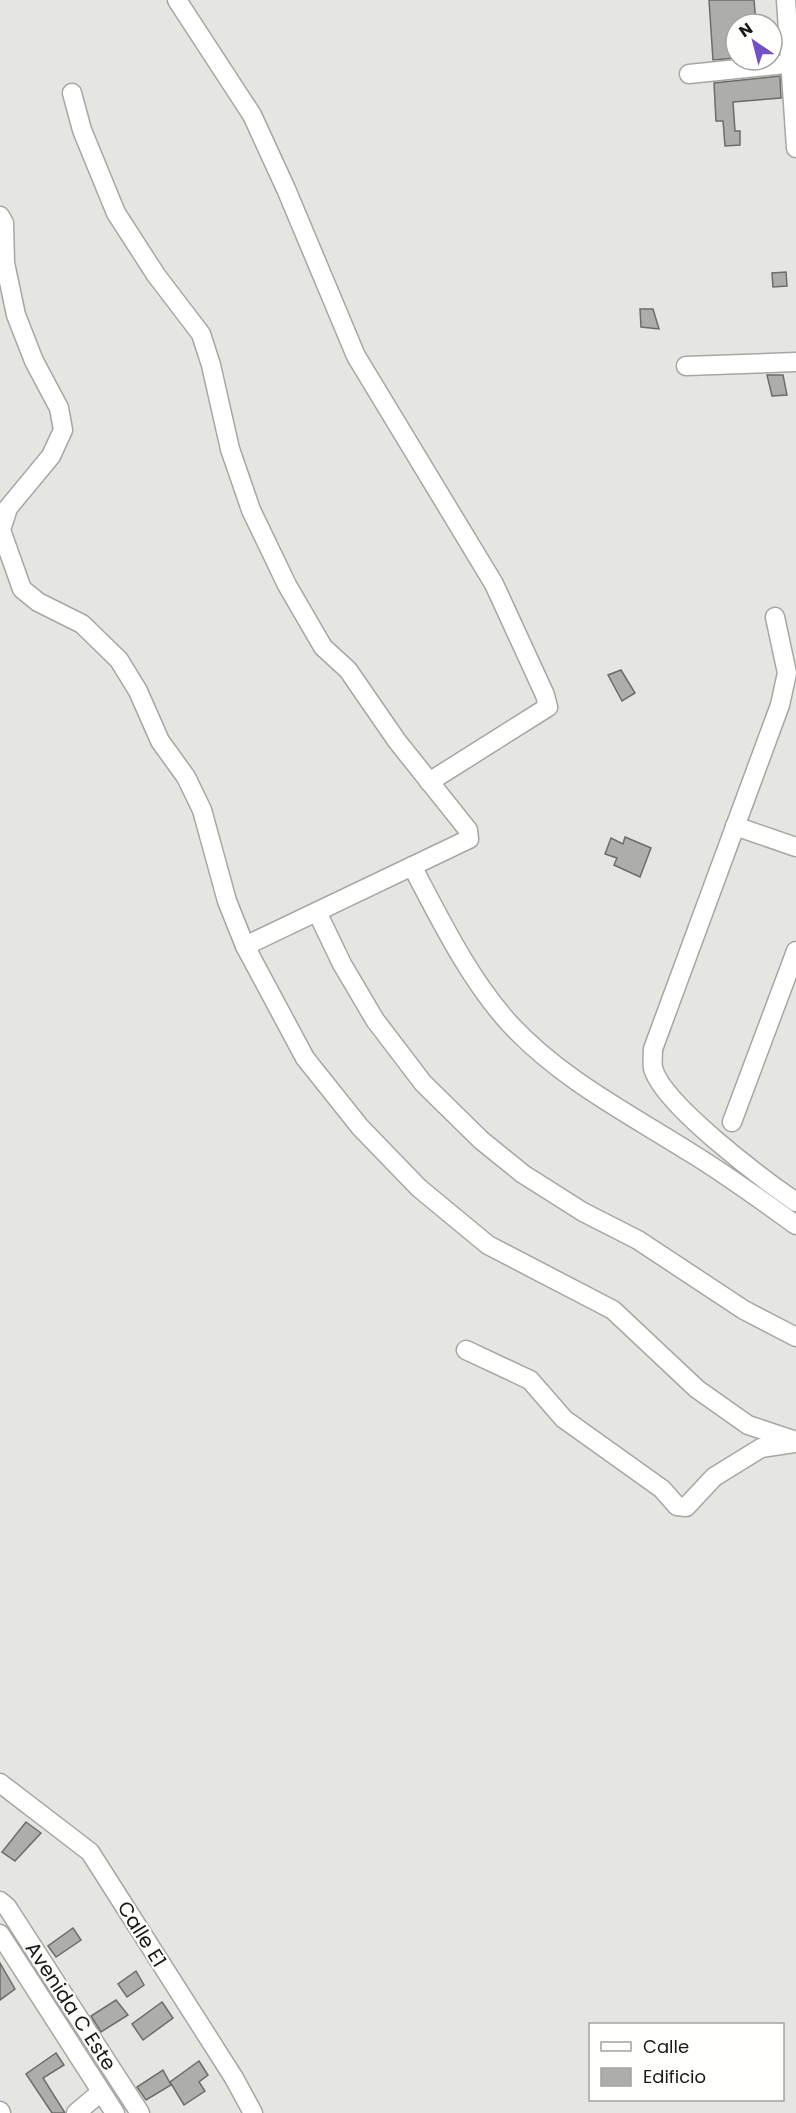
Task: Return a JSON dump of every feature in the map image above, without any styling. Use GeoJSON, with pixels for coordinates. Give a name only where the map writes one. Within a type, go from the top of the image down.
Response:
{"type":"FeatureCollection","features":[{"type":"Feature","properties":{"kind":"street"},"geometry":{"type":"LineString","coordinates":[[177,0],[252,115],[286,189],[356,356],[494,584],[545,696],[548,707],[429,782]]}},
{"type":"Feature","properties":{"kind":"street"},"geometry":{"type":"LineString","coordinates":[[786,0],[794,63],[796,148]]}},
{"type":"Feature","properties":{"kind":"street"},"geometry":{"type":"LineString","coordinates":[[689,74],[794,63]]}},
{"type":"Feature","properties":{"kind":"street"},"geometry":{"type":"LineString","coordinates":[[72,93],[82,130],[116,213],[156,275],[201,334],[212,366],[230,449],[251,510],[287,585],[323,648],[348,670],[397,741],[468,830],[469,839],[245,946]]}},
{"type":"Feature","properties":{"kind":"street"},"geometry":{"type":"LineString","coordinates":[[0,216],[4,224],[5,263],[16,315],[34,361],[59,408],[63,430],[51,456],[8,508],[1,530],[22,589],[38,602],[82,624],[124,667],[160,741],[186,777],[202,810],[227,901],[245,946],[305,1058],[360,1128],[418,1188],[488,1245],[613,1310],[697,1389],[748,1425],[796,1442]]}},
{"type":"Feature","properties":{"kind":"street"},"geometry":{"type":"LineString","coordinates":[[686,366],[796,362]]}},
{"type":"Feature","properties":{"kind":"street"},"geometry":{"type":"LineString","coordinates":[[776,617],[787,672],[780,705],[653,1049],[653,1068],[674,1101],[757,1175],[796,1202]]}},
{"type":"Feature","properties":{"kind":"street"},"geometry":{"type":"LineString","coordinates":[[735,826],[796,848]]}},
{"type":"Feature","properties":{"kind":"street"},"geometry":{"type":"LineString","coordinates":[[412,866],[474,975],[510,1023],[567,1075],[620,1112],[691,1152],[796,1225]]}},
{"type":"Feature","properties":{"kind":"street"},"geometry":{"type":"LineString","coordinates":[[316,912],[342,964],[375,1020],[423,1083],[481,1140],[523,1174],[583,1212],[638,1240],[744,1310],[796,1337]]}},
{"type":"Feature","properties":{"kind":"street"},"geometry":{"type":"LineString","coordinates":[[732,1122],[796,951]]}},
{"type":"Feature","properties":{"kind":"street"},"geometry":{"type":"LineString","coordinates":[[466,1350],[530,1380],[564,1419],[662,1489],[677,1506],[686,1507],[714,1476],[761,1448],[796,1442]]}},
{"type":"Feature","properties":{"kind":"street","name":"Calle E1"},"geometry":{"type":"LineString","coordinates":[[3,1789],[90,1852],[234,2078],[253,2113]]}},
{"type":"Feature","properties":{"kind":"street","name":"Avenida C Este"},"geometry":{"type":"LineString","coordinates":[[0,1901],[7,1907],[140,2113]]}},
{"type":"Feature","properties":{"kind":"street"},"geometry":{"type":"LineString","coordinates":[[0,1934],[115,2113]]}},
{"type":"Feature","properties":{"kind":"street"},"geometry":{"type":"LineString","coordinates":[[76,2113],[101,2092]]}},
{"type":"Feature","properties":{"kind":"building"},"geometry":{"type":"Polygon","coordinates":[[[709,0],[754,0],[755,12],[724,12],[724,59],[713,60],[709,0]]]}},
{"type":"Feature","properties":{"kind":"building"},"geometry":{"type":"Polygon","coordinates":[[[780,76],[781,98],[733,102],[735,131],[740,131],[740,145],[725,146],[723,121],[716,121],[714,83],[780,76]]]}},
{"type":"Feature","properties":{"kind":"building"},"geometry":{"type":"Polygon","coordinates":[[[786,272],[787,286],[773,287],[772,273],[786,272]]]}},
{"type":"Feature","properties":{"kind":"building"},"geometry":{"type":"Polygon","coordinates":[[[640,309],[653,309],[659,329],[641,327],[640,309]]]}},
{"type":"Feature","properties":{"kind":"building"},"geometry":{"type":"Polygon","coordinates":[[[767,375],[783,375],[787,395],[772,396],[767,375]]]}},
{"type":"Feature","properties":{"kind":"building"},"geometry":{"type":"Polygon","coordinates":[[[621,670],[635,693],[622,701],[608,675],[621,670]]]}},
{"type":"Feature","properties":{"kind":"building"},"geometry":{"type":"Polygon","coordinates":[[[625,837],[651,848],[640,877],[614,865],[617,858],[605,854],[611,838],[623,844],[625,837]]]}},
{"type":"Feature","properties":{"kind":"building"},"geometry":{"type":"Polygon","coordinates":[[[26,1822],[41,1833],[15,1861],[2,1852],[26,1822]]]}},
{"type":"Feature","properties":{"kind":"building"},"geometry":{"type":"Polygon","coordinates":[[[73,1928],[81,1940],[56,1957],[48,1946],[73,1928]]]}},
{"type":"Feature","properties":{"kind":"building"},"geometry":{"type":"Polygon","coordinates":[[[0,1963],[15,1989],[0,2000],[0,1963]]]}},
{"type":"Feature","properties":{"kind":"building"},"geometry":{"type":"Polygon","coordinates":[[[136,1971],[144,1985],[127,1997],[118,1984],[136,1971]]]}},
{"type":"Feature","properties":{"kind":"building"},"geometry":{"type":"Polygon","coordinates":[[[116,2000],[128,2015],[101,2032],[91,2016],[116,2000]]]}},
{"type":"Feature","properties":{"kind":"building"},"geometry":{"type":"Polygon","coordinates":[[[162,2002],[173,2018],[143,2040],[132,2024],[162,2002]]]}},
{"type":"Feature","properties":{"kind":"building"},"geometry":{"type":"Polygon","coordinates":[[[56,2053],[64,2065],[43,2078],[65,2113],[52,2113],[26,2074],[56,2053]]]}},
{"type":"Feature","properties":{"kind":"building"},"geometry":{"type":"Polygon","coordinates":[[[199,2061],[208,2075],[199,2082],[205,2091],[184,2105],[170,2082],[199,2061]]]}},
{"type":"Feature","properties":{"kind":"building"},"geometry":{"type":"Polygon","coordinates":[[[163,2070],[171,2085],[146,2100],[137,2087],[163,2070]]]}}]}
